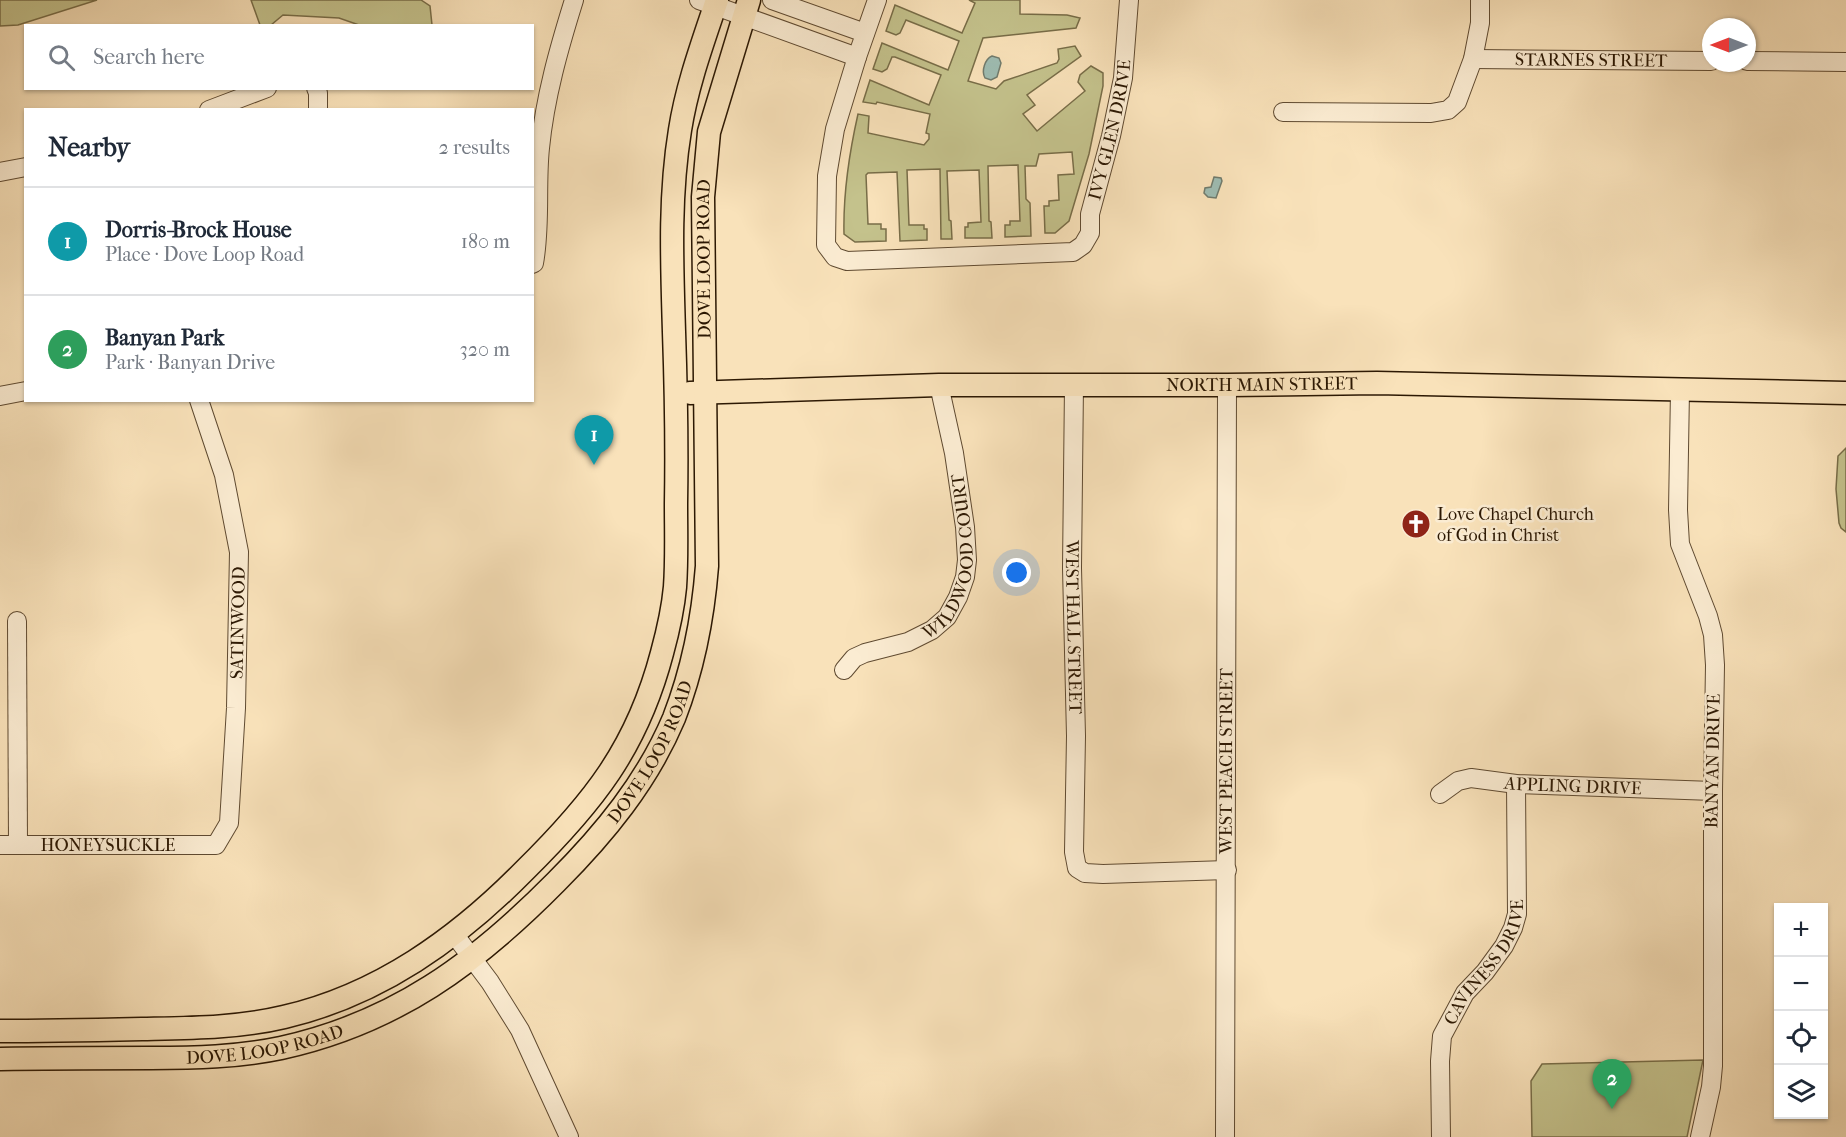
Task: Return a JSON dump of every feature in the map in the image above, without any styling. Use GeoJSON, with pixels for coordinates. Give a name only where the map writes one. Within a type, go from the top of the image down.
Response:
{"type":"FeatureCollection","features":[{"type":"Feature","properties":{"kind":"main road","name":"DOVE LOOP ROAD"},"geometry":{"type":"LineString","coordinates":[[0,1031],[227,1026],[280,1018],[323,1005],[384,980],[424,957],[507,889],[580,813],[614,767],[645,706],[654,681],[675,592],[677,559],[673,198],[680,129],[710,2]]}},
{"type":"Feature","properties":{"kind":"main road","name":"DOVE LOOP ROAD"},"geometry":{"type":"LineString","coordinates":[[0,1059],[195,1058],[261,1052],[343,1030],[417,996],[472,958],[528,910],[604,832],[639,782],[673,718],[701,624],[705,592],[707,512],[703,196],[709,132],[747,8]]}},
{"type":"Feature","properties":{"kind":"main road","name":"NORTH MAIN STREET"},"geometry":{"type":"LineString","coordinates":[[676,393],[939,385],[1384,383],[1846,393]]}},
{"type":"Feature","properties":{"kind":"street"},"geometry":{"type":"LineString","coordinates":[[534,258],[538,239],[540,148],[555,62],[574,0]]}},
{"type":"Feature","properties":{"kind":"street"},"geometry":{"type":"LineString","coordinates":[[772,0],[864,33]]}},
{"type":"Feature","properties":{"kind":"street"},"geometry":{"type":"LineString","coordinates":[[710,2],[747,8],[856,57],[877,0]]}},
{"type":"Feature","properties":{"kind":"street","name":"IVY GLEN DRIVE"},"geometry":{"type":"LineString","coordinates":[[856,57],[833,141],[827,176],[826,245],[835,257],[847,261],[1073,252],[1083,245],[1089,233],[1090,214],[1111,136],[1123,78],[1129,0]]}},
{"type":"Feature","properties":{"kind":"street"},"geometry":{"type":"LineString","coordinates":[[1283,112],[1431,113],[1448,110],[1457,102],[1473,58],[1480,23],[1480,0]]}},
{"type":"Feature","properties":{"kind":"street","name":"STARNES STREET"},"geometry":{"type":"LineString","coordinates":[[1473,58],[1702,61]]}},
{"type":"Feature","properties":{"kind":"street"},"geometry":{"type":"LineString","coordinates":[[1756,61],[1846,62]]}},
{"type":"Feature","properties":{"kind":"street"},"geometry":{"type":"LineString","coordinates":[[214,108],[262,90]]}},
{"type":"Feature","properties":{"kind":"street"},"geometry":{"type":"LineString","coordinates":[[317,90],[318,108]]}},
{"type":"Feature","properties":{"kind":"street"},"geometry":{"type":"LineString","coordinates":[[0,172],[24,167]]}},
{"type":"Feature","properties":{"kind":"street","name":"WILDWOOD COURT"},"geometry":{"type":"LineString","coordinates":[[844,670],[854,658],[865,653],[908,642],[932,630],[947,617],[958,597],[965,577],[965,527],[954,453],[939,385]]}},
{"type":"Feature","properties":{"kind":"street","name":"WEST HALL STREET"},"geometry":{"type":"LineString","coordinates":[[1074,385],[1072,568],[1076,736],[1074,852],[1077,868],[1085,873],[1103,874],[1227,870]]}},
{"type":"Feature","properties":{"kind":"street","name":"WEST PEACH STREET"},"geometry":{"type":"LineString","coordinates":[[1225,1137],[1227,385]]}},
{"type":"Feature","properties":{"kind":"street","name":"BANYAN DRIVE"},"geometry":{"type":"LineString","coordinates":[[1680,390],[1678,510],[1680,544],[1708,616],[1713,635],[1715,665],[1713,1066],[1711,1087],[1700,1137]]}},
{"type":"Feature","properties":{"kind":"street"},"geometry":{"type":"LineString","coordinates":[[0,396],[24,391]]}},
{"type":"Feature","properties":{"kind":"street","name":"SATINWOOD"},"geometry":{"type":"LineString","coordinates":[[200,402],[224,475],[239,552],[236,708],[229,823],[216,845]]}},
{"type":"Feature","properties":{"kind":"street"},"geometry":{"type":"LineString","coordinates":[[9,845],[17,621]]}},
{"type":"Feature","properties":{"kind":"street","name":"APPLING DRIVE"},"geometry":{"type":"LineString","coordinates":[[1440,794],[1458,781],[1472,777],[1516,784],[1713,791]]}},
{"type":"Feature","properties":{"kind":"street","name":"CAVINESS DRIVE"},"geometry":{"type":"LineString","coordinates":[[1441,1137],[1442,1036],[1465,993],[1485,972],[1504,946],[1513,928],[1516,914],[1516,784]]}},
{"type":"Feature","properties":{"kind":"street","name":"HONEYSUCKLE"},"geometry":{"type":"LineString","coordinates":[[9,845],[216,845]]}},
{"type":"Feature","properties":{"kind":"street"},"geometry":{"type":"LineString","coordinates":[[454,934],[490,982],[520,1030],[569,1137]]}},
{"type":"Feature","properties":{"kind":"shaded area"},"geometry":{"type":"Polygon","coordinates":[[[0,0],[97,0],[18,25],[0,26],[0,0]]]}},
{"type":"Feature","properties":{"kind":"shaded area"},"geometry":{"type":"Polygon","coordinates":[[[251,0],[421,0],[430,6],[432,24],[356,24],[339,18],[283,15],[272,24],[260,24],[251,0]]]}},
{"type":"Feature","properties":{"kind":"shaded area"},"geometry":{"type":"Polygon","coordinates":[[[969,0],[1020,0],[1020,14],[1067,15],[1080,18],[1076,28],[983,38],[968,81],[996,89],[1004,81],[1057,63],[1058,49],[1075,46],[1081,56],[1027,95],[1035,105],[1023,114],[1037,131],[1085,91],[1078,82],[1080,75],[1091,66],[1103,73],[1103,86],[1089,154],[1069,221],[1055,233],[1045,233],[1044,206],[1049,206],[1049,201],[1059,200],[1058,175],[1074,174],[1072,152],[1039,154],[1036,166],[1025,166],[1026,199],[1030,203],[1031,236],[1005,237],[1005,225],[1010,225],[1010,221],[1020,221],[1018,165],[988,166],[989,221],[992,238],[965,238],[965,227],[968,227],[968,223],[981,222],[979,170],[947,171],[952,239],[941,239],[940,169],[907,170],[909,225],[924,225],[924,229],[927,229],[927,240],[900,241],[897,172],[866,175],[868,224],[881,224],[881,229],[886,229],[886,241],[855,242],[844,234],[844,203],[858,114],[869,116],[868,133],[924,145],[929,139],[929,134],[926,133],[930,114],[877,102],[876,104],[863,102],[870,80],[929,105],[941,75],[895,57],[892,57],[887,69],[882,72],[873,69],[882,43],[948,70],[959,41],[906,20],[900,33],[896,35],[886,31],[895,5],[962,33],[975,3],[969,0]]]}},
{"type":"Feature","properties":{"kind":"shaded area"},"geometry":{"type":"Polygon","coordinates":[[[1846,448],[1846,532],[1839,523],[1836,489],[1838,456],[1846,448]]]}},
{"type":"Feature","properties":{"kind":"shaded area"},"geometry":{"type":"Polygon","coordinates":[[[1703,1060],[1687,1137],[1532,1137],[1531,1081],[1542,1064],[1703,1060]]]}},
{"type":"Feature","properties":{"kind":"water"},"geometry":{"type":"Polygon","coordinates":[[[992,56],[999,58],[1001,63],[997,77],[991,80],[985,78],[983,72],[986,62],[992,56]]]}},
{"type":"Feature","properties":{"kind":"water"},"geometry":{"type":"Polygon","coordinates":[[[1214,177],[1221,178],[1222,181],[1216,198],[1208,197],[1204,193],[1205,188],[1211,187],[1214,177]]]}},
{"type":"Feature","properties":{"kind":"place","name":"Dorris-Brock House"},"geometry":{"type":"Point","coordinates":[594,465]}},
{"type":"Feature","properties":{"kind":"place","name":"Love Chapel Church of God in Christ"},"geometry":{"type":"Point","coordinates":[1416,524]}},
{"type":"Feature","properties":{"kind":"place","name":"Banyan Park"},"geometry":{"type":"Point","coordinates":[1612,1109]}}]}
